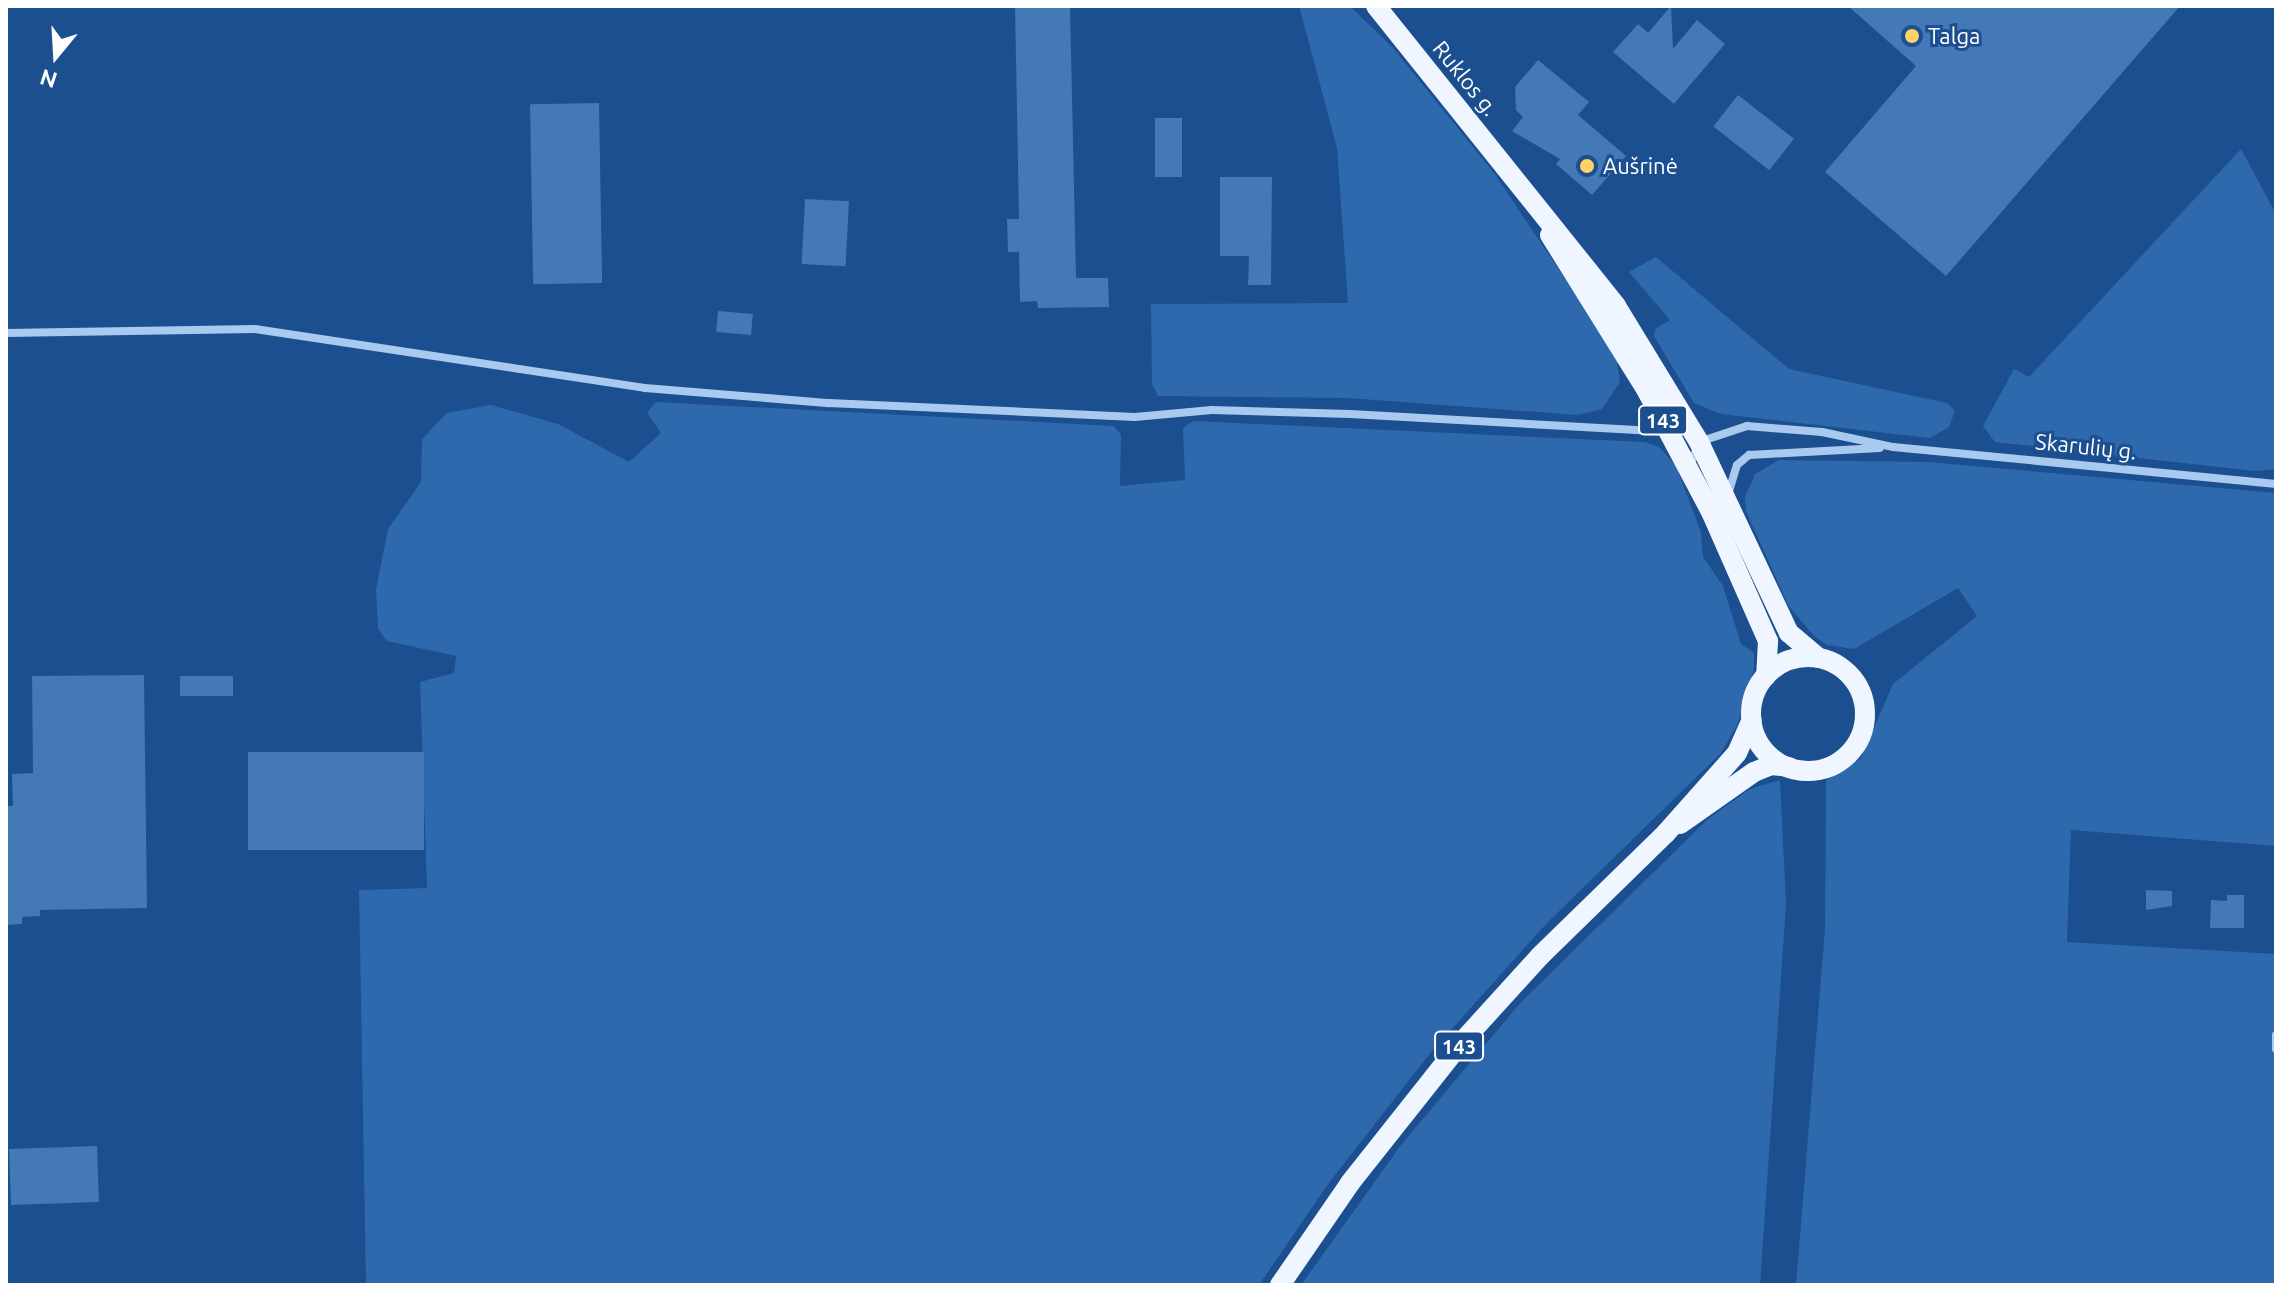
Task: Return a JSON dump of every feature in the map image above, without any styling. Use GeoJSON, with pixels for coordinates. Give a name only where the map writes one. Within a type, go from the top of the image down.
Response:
{"type":"FeatureCollection","features":[{"type":"Feature","properties":{"kind":"main road","name":"Ruklos g."},"geometry":{"type":"LineString","coordinates":[[1376,6],[1517,181]]}},
{"type":"Feature","properties":{"kind":"main road","name":"143"},"geometry":{"type":"LineString","coordinates":[[1280,1285],[1350,1183],[1460,1044],[1550,946],[1666,833],[1737,753],[1752,720],[1754,696],[1766,676],[1768,641],[1691,473],[1517,181]]}},
{"type":"Feature","properties":{"kind":"main road","name":"143"},"geometry":{"type":"LineString","coordinates":[[1517,181],[1586,262],[1699,442],[1789,633],[1819,658],[1856,682],[1865,711],[1864,726],[1849,754],[1836,764],[1821,769],[1771,765],[1754,772],[1666,833]]}},
{"type":"Feature","properties":{"kind":"main road"},"geometry":{"type":"LineString","coordinates":[[1766,676],[1790,660],[1819,658]]}},
{"type":"Feature","properties":{"kind":"main road"},"geometry":{"type":"LineString","coordinates":[[1752,720],[1763,749],[1789,767]]}},
{"type":"Feature","properties":{"kind":"street"},"geometry":{"type":"LineString","coordinates":[[6,333],[255,329],[645,388],[829,403],[1135,417],[1212,410],[1350,414],[1669,432]]}},
{"type":"Feature","properties":{"kind":"street","name":"Skarulių g."},"geometry":{"type":"LineString","coordinates":[[1699,442],[1747,426],[1822,432],[1893,447],[2276,484]]}},
{"type":"Feature","properties":{"kind":"street"},"geometry":{"type":"LineString","coordinates":[[1691,473],[1699,442]]}},
{"type":"Feature","properties":{"kind":"street","name":"Skarulių g."},"geometry":{"type":"LineString","coordinates":[[1728,500],[1729,482],[1749,455],[1893,447]]}},
{"type":"Feature","properties":{"kind":"street"},"geometry":{"type":"LineString","coordinates":[[2276,1035],[2276,1049]]}},
{"type":"Feature","properties":{"kind":"shaded area"},"geometry":{"type":"Polygon","coordinates":[[[1299,6],[1350,6],[1393,48],[1494,173],[1616,355],[1620,382],[1602,409],[1578,415],[1348,398],[1158,396],[1152,384],[1151,304],[1348,303],[1337,148],[1299,6]]]}},
{"type":"Feature","properties":{"kind":"shaded area"},"geometry":{"type":"Polygon","coordinates":[[[2241,149],[2276,214],[2276,469],[2255,471],[1995,442],[1983,426],[2014,369],[2029,377],[2241,149]]]}},
{"type":"Feature","properties":{"kind":"shaded area"},"geometry":{"type":"Polygon","coordinates":[[[1656,257],[1789,369],[1947,403],[1955,411],[1949,427],[1930,438],[1721,414],[1694,403],[1654,336],[1655,329],[1670,320],[1629,272],[1656,257]]]}},
{"type":"Feature","properties":{"kind":"shaded area"},"geometry":{"type":"Polygon","coordinates":[[[656,402],[1114,426],[1121,435],[1120,486],[1185,480],[1183,428],[1193,421],[1645,442],[1659,447],[1676,466],[1701,532],[1703,557],[1723,586],[1741,644],[1754,653],[1754,669],[1738,723],[1721,753],[1547,923],[1431,1052],[1328,1184],[1259,1285],[366,1285],[359,890],[427,888],[420,682],[454,673],[456,656],[387,641],[378,629],[376,589],[388,529],[421,482],[422,439],[447,413],[491,405],[558,424],[629,462],[661,433],[647,413],[656,402]]]}},
{"type":"Feature","properties":{"kind":"shaded area"},"geometry":{"type":"Polygon","coordinates":[[[1779,460],[1928,462],[2276,493],[2276,846],[2071,830],[2067,942],[2276,954],[2276,1285],[1796,1285],[1825,929],[1826,780],[1861,758],[1893,684],[1977,616],[1958,588],[1854,649],[1827,645],[1814,636],[1788,605],[1746,511],[1745,497],[1755,474],[1779,460]]]}},
{"type":"Feature","properties":{"kind":"shaded area"},"geometry":{"type":"Polygon","coordinates":[[[1780,780],[1786,904],[1760,1285],[1301,1285],[1401,1145],[1522,1001],[1708,819],[1750,789],[1780,780]]]}},
{"type":"Feature","properties":{"kind":"building"},"geometry":{"type":"Polygon","coordinates":[[[1015,6],[1070,6],[1076,278],[1108,278],[1109,307],[1038,308],[1037,301],[1020,302],[1019,252],[1008,252],[1007,219],[1019,219],[1015,6]]]}},
{"type":"Feature","properties":{"kind":"building"},"geometry":{"type":"Polygon","coordinates":[[[1671,6],[1673,49],[1697,20],[1725,44],[1674,104],[1613,52],[1638,24],[1648,33],[1671,6]]]}},
{"type":"Feature","properties":{"kind":"building"},"geometry":{"type":"Polygon","coordinates":[[[1848,6],[2180,6],[1946,276],[1825,172],[1916,66],[1848,6]]]}},
{"type":"Feature","properties":{"kind":"building"},"geometry":{"type":"Polygon","coordinates":[[[1538,60],[1589,102],[1578,115],[1626,156],[1592,195],[1556,164],[1560,159],[1512,131],[1523,117],[1516,110],[1515,87],[1538,60]]]}},
{"type":"Feature","properties":{"kind":"building"},"geometry":{"type":"Polygon","coordinates":[[[1738,95],[1794,139],[1769,170],[1713,127],[1738,95]]]}},
{"type":"Feature","properties":{"kind":"building"},"geometry":{"type":"Polygon","coordinates":[[[599,103],[602,283],[533,284],[530,104],[599,103]]]}},
{"type":"Feature","properties":{"kind":"building"},"geometry":{"type":"Polygon","coordinates":[[[1155,118],[1182,118],[1182,177],[1155,177],[1155,118]]]}},
{"type":"Feature","properties":{"kind":"building"},"geometry":{"type":"Polygon","coordinates":[[[1220,177],[1272,177],[1271,285],[1248,285],[1249,256],[1220,256],[1220,177]]]}},
{"type":"Feature","properties":{"kind":"building"},"geometry":{"type":"Polygon","coordinates":[[[805,199],[849,201],[846,266],[802,264],[805,199]]]}},
{"type":"Feature","properties":{"kind":"building"},"geometry":{"type":"Polygon","coordinates":[[[718,311],[753,314],[751,335],[716,332],[718,311]]]}},
{"type":"Feature","properties":{"kind":"building"},"geometry":{"type":"Polygon","coordinates":[[[144,675],[147,908],[40,910],[40,916],[22,917],[22,924],[6,925],[6,806],[13,806],[12,774],[33,773],[32,676],[144,675]]]}},
{"type":"Feature","properties":{"kind":"building"},"geometry":{"type":"Polygon","coordinates":[[[180,676],[233,676],[233,696],[180,696],[180,676]]]}},
{"type":"Feature","properties":{"kind":"building"},"geometry":{"type":"Polygon","coordinates":[[[248,752],[424,752],[424,850],[248,850],[248,752]]]}},
{"type":"Feature","properties":{"kind":"building"},"geometry":{"type":"Polygon","coordinates":[[[2146,890],[2172,891],[2172,906],[2146,910],[2146,890]]]}},
{"type":"Feature","properties":{"kind":"building"},"geometry":{"type":"Polygon","coordinates":[[[2227,895],[2244,895],[2244,928],[2210,928],[2211,900],[2227,901],[2227,895]]]}},
{"type":"Feature","properties":{"kind":"building"},"geometry":{"type":"Polygon","coordinates":[[[97,1146],[99,1202],[11,1205],[9,1149],[97,1146]]]}},
{"type":"Feature","properties":{"kind":"place","name":"Talga"},"geometry":{"type":"Point","coordinates":[1912,36]}},
{"type":"Feature","properties":{"kind":"place","name":"Aušrinė"},"geometry":{"type":"Point","coordinates":[1587,166]}}]}
